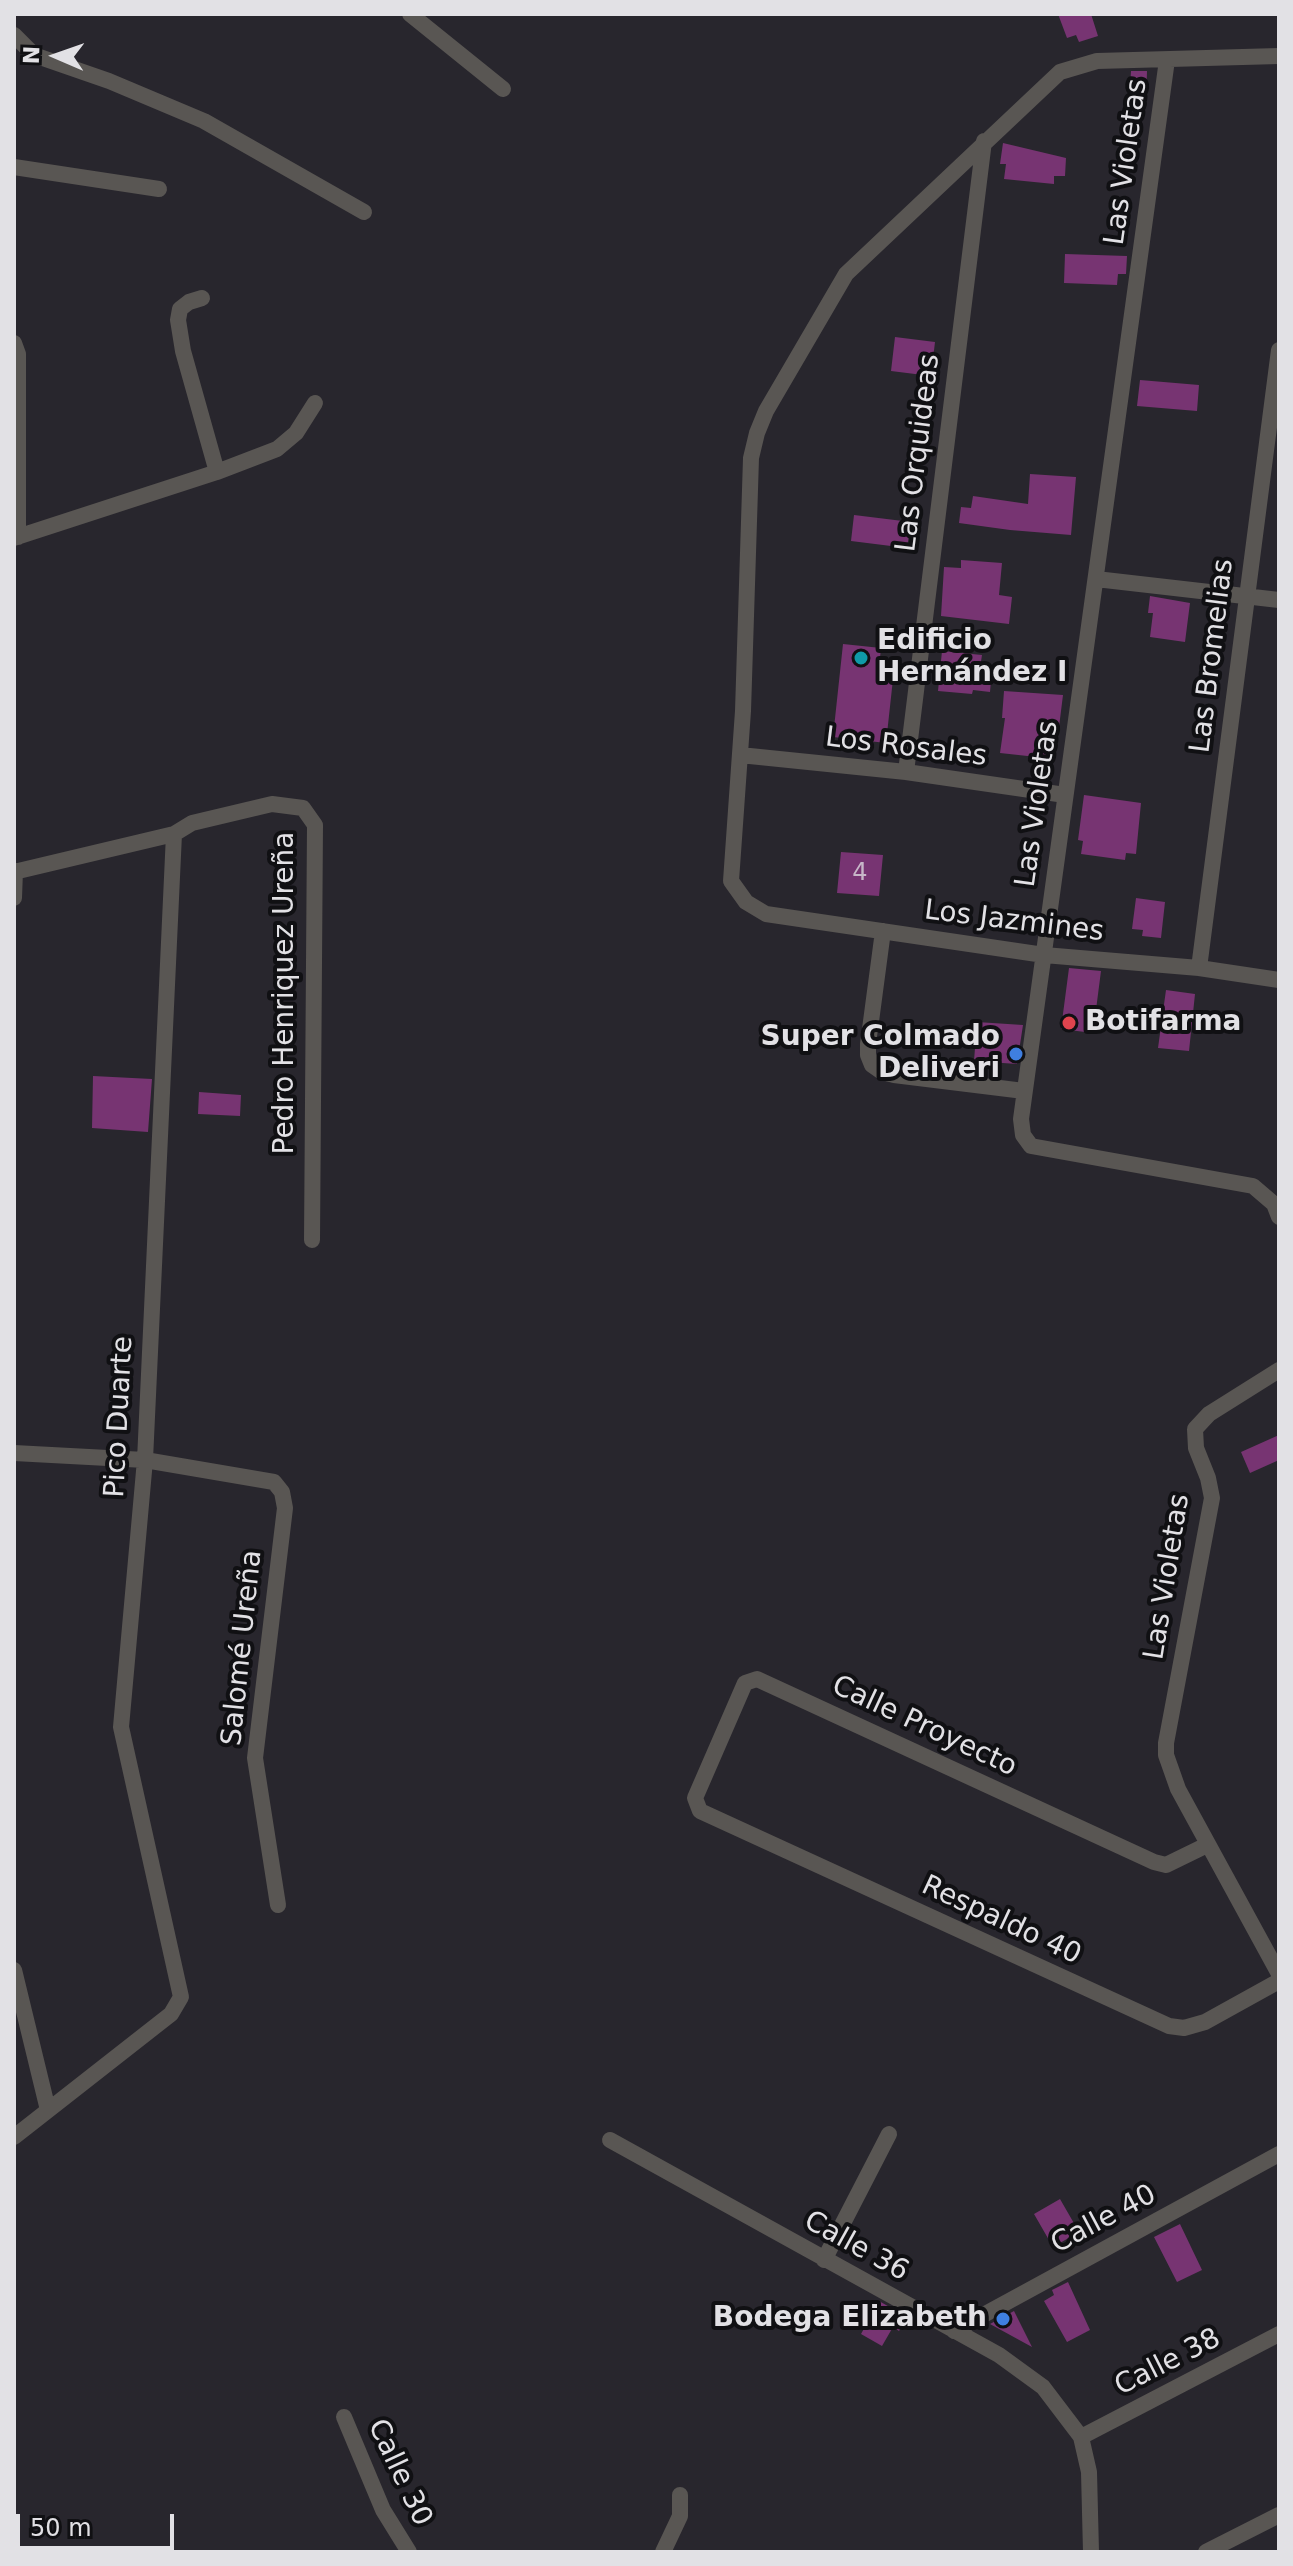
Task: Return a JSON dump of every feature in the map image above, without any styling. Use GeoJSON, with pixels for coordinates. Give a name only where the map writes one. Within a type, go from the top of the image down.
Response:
{"type":"FeatureCollection","features":[{"type":"Feature","properties":{"kind":"street"},"geometry":{"type":"LineString","coordinates":[[410,14],[503,89]]}},
{"type":"Feature","properties":{"kind":"street"},"geometry":{"type":"LineString","coordinates":[[14,35],[34,55],[109,81],[204,121],[364,212]]}},
{"type":"Feature","properties":{"kind":"street"},"geometry":{"type":"LineString","coordinates":[[740,755],[751,458],[766,411],[846,274],[1060,72],[1097,61],[1279,56]]}},
{"type":"Feature","properties":{"kind":"street","name":"Las Violetas"},"geometry":{"type":"LineString","coordinates":[[1167,60],[1021,1119],[1023,1135],[1031,1146],[1045,1151],[1253,1186],[1274,1204],[1279,1217]]}},
{"type":"Feature","properties":{"kind":"street","name":"Las Orquideas"},"geometry":{"type":"LineString","coordinates":[[906,772],[984,141]]}},
{"type":"Feature","properties":{"kind":"street"},"geometry":{"type":"LineString","coordinates":[[14,167],[159,189]]}},
{"type":"Feature","properties":{"kind":"street"},"geometry":{"type":"LineString","coordinates":[[202,298],[180,309],[178,320],[183,351],[217,472]]}},
{"type":"Feature","properties":{"kind":"street"},"geometry":{"type":"LineString","coordinates":[[14,343],[18,354],[16,538],[217,472],[277,449],[287,443],[315,403]]}},
{"type":"Feature","properties":{"kind":"street","name":"Las Bromelias"},"geometry":{"type":"LineString","coordinates":[[1199,968],[1279,350]]}},
{"type":"Feature","properties":{"kind":"street"},"geometry":{"type":"LineString","coordinates":[[1096,579],[1279,600]]}},
{"type":"Feature","properties":{"kind":"street","name":"Los Rosales"},"geometry":{"type":"LineString","coordinates":[[740,755],[906,772],[1065,795]]}},
{"type":"Feature","properties":{"kind":"street","name":"Los Jazmines"},"geometry":{"type":"LineString","coordinates":[[740,755],[731,881],[746,902],[766,914],[1044,955],[1199,968],[1279,980]]}},
{"type":"Feature","properties":{"kind":"street","name":"Pedro Henriquez Ureña"},"geometry":{"type":"LineString","coordinates":[[15,872],[174,834],[192,823],[272,804],[303,808],[315,825],[312,1240]]}},
{"type":"Feature","properties":{"kind":"street","name":"Pico Duarte"},"geometry":{"type":"LineString","coordinates":[[48,2110],[171,2014],[181,1997],[121,1727],[145,1460],[174,834]]}},
{"type":"Feature","properties":{"kind":"street"},"geometry":{"type":"LineString","coordinates":[[14,898],[15,872]]}},
{"type":"Feature","properties":{"kind":"street"},"geometry":{"type":"LineString","coordinates":[[883,931],[868,1044],[872,1065],[894,1075],[1024,1091]]}},
{"type":"Feature","properties":{"kind":"street","name":"Las Violetas"},"geometry":{"type":"LineString","coordinates":[[1207,1845],[1169,1769],[1166,1743],[1212,1498],[1196,1448],[1195,1429],[1209,1414],[1279,1370]]}},
{"type":"Feature","properties":{"kind":"street"},"geometry":{"type":"LineString","coordinates":[[14,1453],[145,1460]]}},
{"type":"Feature","properties":{"kind":"street","name":"Salomé Ureña"},"geometry":{"type":"LineString","coordinates":[[145,1460],[274,1482],[282,1492],[285,1508],[255,1758],[278,1905]]}},
{"type":"Feature","properties":{"kind":"street","name":"Calle Proyecto"},"geometry":{"type":"LineString","coordinates":[[700,1811],[695,1798],[745,1683],[757,1679],[1154,1862],[1166,1865],[1207,1845]]}},
{"type":"Feature","properties":{"kind":"street","name":"Respaldo 40"},"geometry":{"type":"LineString","coordinates":[[700,1811],[1169,2026],[1184,2028],[1205,2022],[1279,1981]]}},
{"type":"Feature","properties":{"kind":"street"},"geometry":{"type":"LineString","coordinates":[[1207,1845],[1279,1974]]}},
{"type":"Feature","properties":{"kind":"street"},"geometry":{"type":"LineString","coordinates":[[14,1970],[48,2110],[14,2137]]}},
{"type":"Feature","properties":{"kind":"street"},"geometry":{"type":"LineString","coordinates":[[824,2260],[889,2134]]}},
{"type":"Feature","properties":{"kind":"street","name":"Calle 36"},"geometry":{"type":"LineString","coordinates":[[610,2140],[999,2355],[1043,2387],[1081,2437],[1089,2472],[1091,2552]]}},
{"type":"Feature","properties":{"kind":"street","name":"Calle 40"},"geometry":{"type":"LineString","coordinates":[[954,2331],[1279,2154]]}},
{"type":"Feature","properties":{"kind":"street","name":"Calle 38"},"geometry":{"type":"LineString","coordinates":[[1081,2437],[1279,2334]]}},
{"type":"Feature","properties":{"kind":"street","name":"Calle 30"},"geometry":{"type":"LineString","coordinates":[[344,2417],[383,2510],[409,2552]]}},
{"type":"Feature","properties":{"kind":"street"},"geometry":{"type":"LineString","coordinates":[[663,2552],[680,2516],[680,2495]]}},
{"type":"Feature","properties":{"kind":"street"},"geometry":{"type":"LineString","coordinates":[[1206,2552],[1279,2515]]}},
{"type":"Feature","properties":{"kind":"building"},"geometry":{"type":"Polygon","coordinates":[[[1058,14],[1091,14],[1098,36],[1079,42],[1076,35],[1067,38],[1058,14]]]}},
{"type":"Feature","properties":{"kind":"building"},"geometry":{"type":"Polygon","coordinates":[[[1131,71],[1147,71],[1146,104],[1129,103],[1131,71]]]}},
{"type":"Feature","properties":{"kind":"building"},"geometry":{"type":"Polygon","coordinates":[[[1003,143],[1066,158],[1065,176],[1054,176],[1054,184],[1004,179],[1006,164],[1000,164],[1003,143]]]}},
{"type":"Feature","properties":{"kind":"building"},"geometry":{"type":"Polygon","coordinates":[[[1065,254],[1127,256],[1126,274],[1118,274],[1117,285],[1064,283],[1065,254]]]}},
{"type":"Feature","properties":{"kind":"building"},"geometry":{"type":"Polygon","coordinates":[[[895,337],[935,342],[931,376],[891,371],[895,337]]]}},
{"type":"Feature","properties":{"kind":"building"},"geometry":{"type":"Polygon","coordinates":[[[1140,380],[1199,385],[1197,411],[1137,406],[1140,380]]]}},
{"type":"Feature","properties":{"kind":"building"},"geometry":{"type":"Polygon","coordinates":[[[1030,474],[1076,477],[1071,535],[959,523],[961,507],[971,508],[973,496],[1028,504],[1030,474]]]}},
{"type":"Feature","properties":{"kind":"building"},"geometry":{"type":"Polygon","coordinates":[[[854,515],[911,522],[907,548],[851,541],[854,515]]]}},
{"type":"Feature","properties":{"kind":"building"},"geometry":{"type":"Polygon","coordinates":[[[961,560],[1002,563],[999,595],[1012,597],[1009,624],[941,616],[944,567],[961,568],[961,560]]]}},
{"type":"Feature","properties":{"kind":"building"},"geometry":{"type":"Polygon","coordinates":[[[1150,596],[1190,603],[1185,642],[1150,637],[1153,613],[1148,613],[1150,596]]]}},
{"type":"Feature","properties":{"kind":"building"},"geometry":{"type":"Polygon","coordinates":[[[843,644],[881,648],[878,677],[893,679],[886,743],[833,737],[843,644]]]}},
{"type":"Feature","properties":{"kind":"building"},"geometry":{"type":"Polygon","coordinates":[[[942,651],[982,655],[980,668],[992,669],[990,692],[938,691],[942,651]]]}},
{"type":"Feature","properties":{"kind":"building"},"geometry":{"type":"Polygon","coordinates":[[[1004,691],[1063,695],[1055,759],[1000,753],[1005,718],[1002,718],[1004,691]]]}},
{"type":"Feature","properties":{"kind":"building"},"geometry":{"type":"Polygon","coordinates":[[[1084,795],[1141,803],[1136,854],[1126,853],[1125,860],[1081,854],[1083,841],[1078,840],[1084,795]]]}},
{"type":"Feature","properties":{"kind":"building"},"geometry":{"type":"Polygon","coordinates":[[[841,852],[883,855],[879,896],[837,893],[841,852]]]}},
{"type":"Feature","properties":{"kind":"building"},"geometry":{"type":"Polygon","coordinates":[[[1136,898],[1165,902],[1161,938],[1142,936],[1143,930],[1132,929],[1136,898]]]}},
{"type":"Feature","properties":{"kind":"building"},"geometry":{"type":"Polygon","coordinates":[[[1069,968],[1101,971],[1093,1033],[1061,1029],[1069,968]]]}},
{"type":"Feature","properties":{"kind":"building"},"geometry":{"type":"Polygon","coordinates":[[[1166,990],[1195,994],[1189,1051],[1158,1048],[1166,990]]]}},
{"type":"Feature","properties":{"kind":"building"},"geometry":{"type":"Polygon","coordinates":[[[977,1022],[1023,1025],[1017,1064],[974,1061],[977,1022]]]}},
{"type":"Feature","properties":{"kind":"building"},"geometry":{"type":"Polygon","coordinates":[[[93,1076],[152,1079],[148,1132],[92,1128],[93,1076]]]}},
{"type":"Feature","properties":{"kind":"building"},"geometry":{"type":"Polygon","coordinates":[[[199,1092],[241,1095],[240,1116],[198,1114],[199,1092]]]}},
{"type":"Feature","properties":{"kind":"building"},"geometry":{"type":"Polygon","coordinates":[[[1279,1435],[1279,1460],[1250,1473],[1241,1452],[1279,1435]]]}},
{"type":"Feature","properties":{"kind":"building"},"geometry":{"type":"Polygon","coordinates":[[[1060,2199],[1079,2232],[1053,2247],[1034,2214],[1060,2199]]]}},
{"type":"Feature","properties":{"kind":"building"},"geometry":{"type":"Polygon","coordinates":[[[1180,2224],[1202,2270],[1177,2282],[1154,2237],[1180,2224]]]}},
{"type":"Feature","properties":{"kind":"building"},"geometry":{"type":"Polygon","coordinates":[[[1068,2282],[1090,2330],[1067,2342],[1044,2301],[1054,2295],[1052,2290],[1068,2282]]]}},
{"type":"Feature","properties":{"kind":"building"},"geometry":{"type":"Polygon","coordinates":[[[879,2301],[907,2317],[899,2331],[893,2327],[882,2346],[861,2334],[879,2301]]]}},
{"type":"Feature","properties":{"kind":"building","name":"Bodega Elizabeth"},"geometry":{"type":"Polygon","coordinates":[[[1014,2311],[1032,2347],[990,2324],[1014,2311]]]}},
{"type":"Feature","properties":{"kind":"place","name":"Edificio Hernández I"},"geometry":{"type":"Point","coordinates":[861,658]}},
{"type":"Feature","properties":{"kind":"place","name":"Botifarma"},"geometry":{"type":"Point","coordinates":[1069,1023]}},
{"type":"Feature","properties":{"kind":"place","name":"Super Colmado Deliveri"},"geometry":{"type":"Point","coordinates":[1016,1054]}},
{"type":"Feature","properties":{"kind":"place","name":"Bodega Elizabeth"},"geometry":{"type":"Point","coordinates":[1003,2319]}}]}
